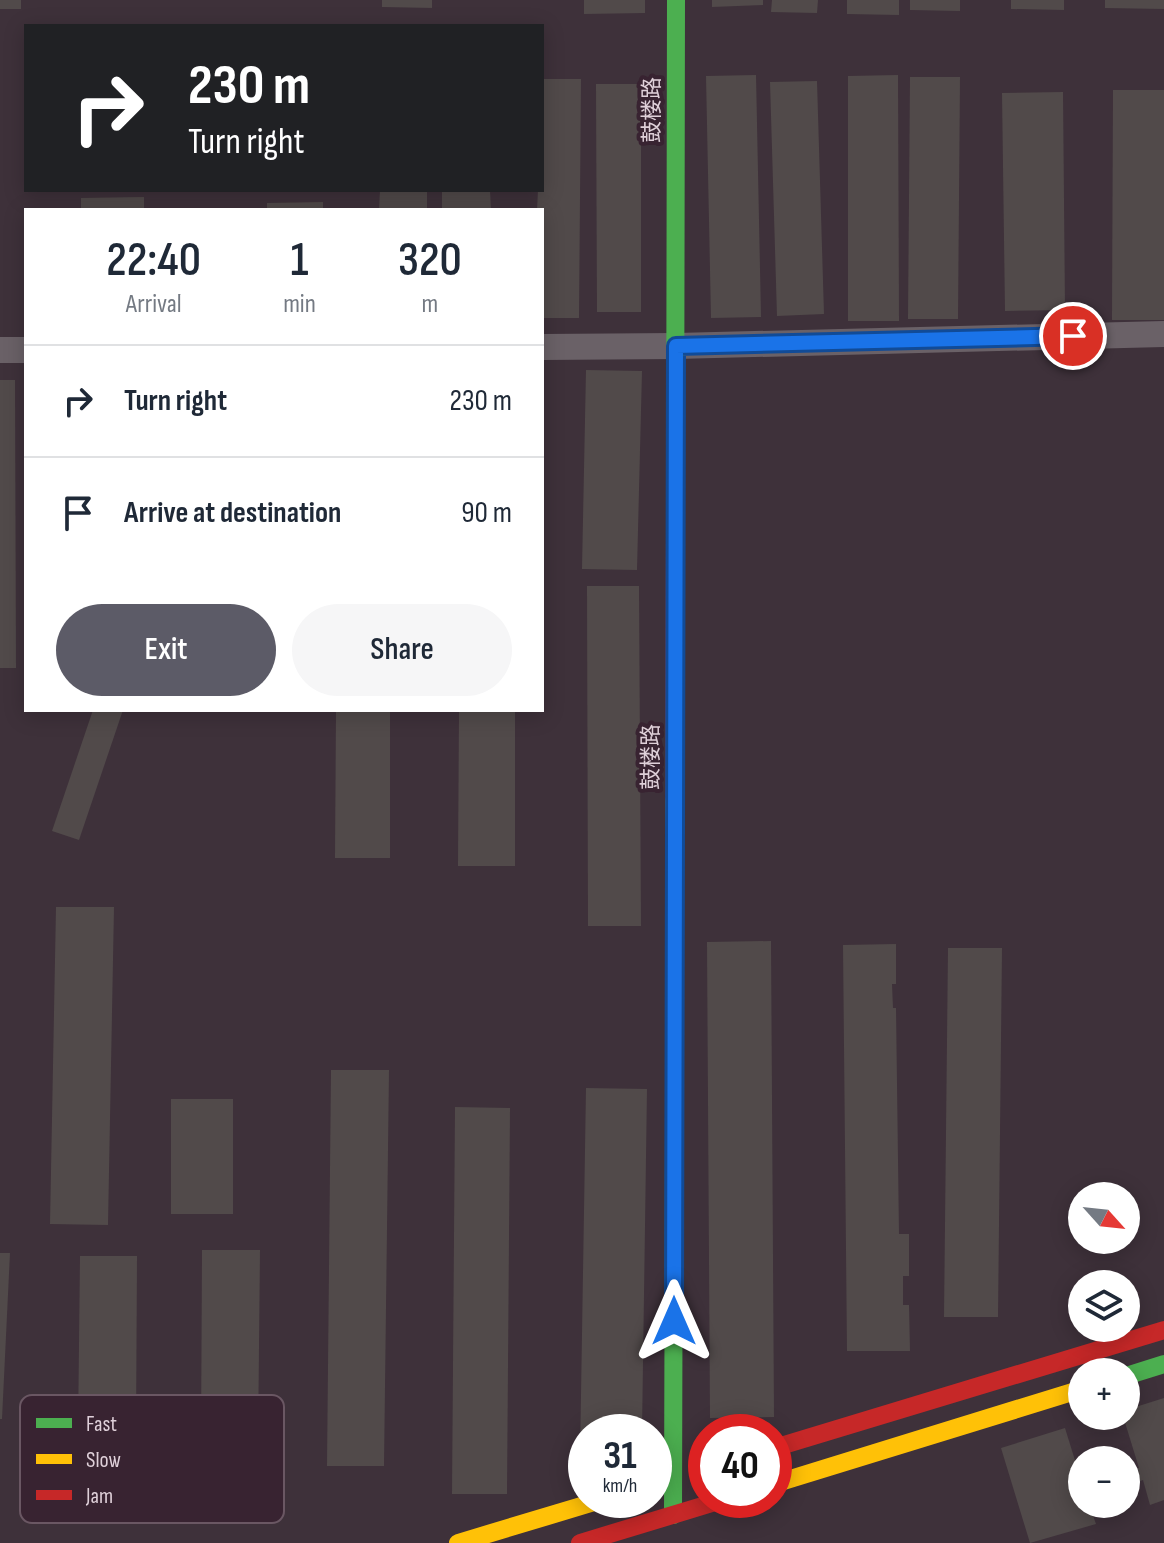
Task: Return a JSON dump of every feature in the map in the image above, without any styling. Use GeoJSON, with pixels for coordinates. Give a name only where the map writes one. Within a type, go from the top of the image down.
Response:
{"type":"FeatureCollection","features":[{"type":"Feature","properties":{"kind":"street","name":"鼓楼路"},"geometry":{"type":"LineString","coordinates":[[673,1515],[676,0]]}},
{"type":"Feature","properties":{"kind":"street"},"geometry":{"type":"LineString","coordinates":[[544,347],[1164,334]]}},
{"type":"Feature","properties":{"kind":"street"},"geometry":{"type":"LineString","coordinates":[[0,350],[24,350]]}},
{"type":"Feature","properties":{"kind":"street"},"geometry":{"type":"LineString","coordinates":[[792,1443],[1164,1330]]}},
{"type":"Feature","properties":{"kind":"street"},"geometry":{"type":"LineString","coordinates":[[1140,1372],[1164,1364]]}},
{"type":"Feature","properties":{"kind":"street"},"geometry":{"type":"LineString","coordinates":[[792,1478],[1068,1393]]}},
{"type":"Feature","properties":{"kind":"street"},"geometry":{"type":"LineString","coordinates":[[674,1478],[688,1473]]}},
{"type":"Feature","properties":{"kind":"street"},"geometry":{"type":"LineString","coordinates":[[458,1543],[568,1510]]}},
{"type":"Feature","properties":{"kind":"street"},"geometry":{"type":"LineString","coordinates":[[580,1543],[688,1510]]}},
{"type":"Feature","properties":{"kind":"building"},"geometry":{"type":"Polygon","coordinates":[[[0,0],[21,0],[21,9],[0,9],[0,0]]]}},
{"type":"Feature","properties":{"kind":"building"},"geometry":{"type":"Polygon","coordinates":[[[382,0],[432,0],[432,8],[382,7],[382,0]]]}},
{"type":"Feature","properties":{"kind":"building"},"geometry":{"type":"Polygon","coordinates":[[[584,0],[645,0],[645,13],[584,14],[584,0]]]}},
{"type":"Feature","properties":{"kind":"building"},"geometry":{"type":"Polygon","coordinates":[[[712,0],[763,0],[763,5],[712,7],[712,0]]]}},
{"type":"Feature","properties":{"kind":"building"},"geometry":{"type":"Polygon","coordinates":[[[772,0],[818,0],[817,13],[771,12],[772,0]]]}},
{"type":"Feature","properties":{"kind":"building"},"geometry":{"type":"Polygon","coordinates":[[[847,0],[899,0],[899,15],[847,14],[847,0]]]}},
{"type":"Feature","properties":{"kind":"building"},"geometry":{"type":"Polygon","coordinates":[[[910,0],[960,0],[960,11],[910,10],[910,0]]]}},
{"type":"Feature","properties":{"kind":"building"},"geometry":{"type":"Polygon","coordinates":[[[1011,0],[1064,0],[1064,10],[1011,9],[1011,0]]]}},
{"type":"Feature","properties":{"kind":"building"},"geometry":{"type":"Polygon","coordinates":[[[1105,0],[1164,0],[1164,9],[1105,8],[1105,0]]]}},
{"type":"Feature","properties":{"kind":"building"},"geometry":{"type":"Polygon","coordinates":[[[756,75],[761,317],[711,318],[706,76],[756,75]]]}},
{"type":"Feature","properties":{"kind":"building"},"geometry":{"type":"Polygon","coordinates":[[[898,75],[899,321],[848,321],[848,76],[898,75]]]}},
{"type":"Feature","properties":{"kind":"building"},"geometry":{"type":"Polygon","coordinates":[[[910,77],[960,77],[958,319],[908,319],[910,77]]]}},
{"type":"Feature","properties":{"kind":"building"},"geometry":{"type":"Polygon","coordinates":[[[544,79],[581,79],[579,318],[544,318],[544,208],[537,208],[538,192],[544,192],[544,79]]]}},
{"type":"Feature","properties":{"kind":"building"},"geometry":{"type":"Polygon","coordinates":[[[817,81],[824,314],[777,316],[770,82],[817,81]]]}},
{"type":"Feature","properties":{"kind":"building"},"geometry":{"type":"Polygon","coordinates":[[[596,84],[641,84],[641,312],[597,312],[596,84]]]}},
{"type":"Feature","properties":{"kind":"building"},"geometry":{"type":"Polygon","coordinates":[[[1113,90],[1164,90],[1164,320],[1112,320],[1113,90]]]}},
{"type":"Feature","properties":{"kind":"building"},"geometry":{"type":"Polygon","coordinates":[[[1063,92],[1065,310],[1005,311],[1002,93],[1063,92]]]}},
{"type":"Feature","properties":{"kind":"building"},"geometry":{"type":"Polygon","coordinates":[[[380,192],[427,192],[427,208],[379,208],[380,192]]]}},
{"type":"Feature","properties":{"kind":"building"},"geometry":{"type":"Polygon","coordinates":[[[442,192],[490,192],[491,208],[442,208],[442,192]]]}},
{"type":"Feature","properties":{"kind":"building"},"geometry":{"type":"Polygon","coordinates":[[[144,197],[144,208],[81,208],[81,198],[144,197]]]}},
{"type":"Feature","properties":{"kind":"building"},"geometry":{"type":"Polygon","coordinates":[[[323,202],[323,208],[267,208],[267,203],[323,202]]]}},
{"type":"Feature","properties":{"kind":"building"},"geometry":{"type":"Polygon","coordinates":[[[586,370],[642,371],[637,570],[582,569],[586,370]]]}},
{"type":"Feature","properties":{"kind":"building"},"geometry":{"type":"Polygon","coordinates":[[[0,380],[15,380],[16,668],[0,668],[0,380]]]}},
{"type":"Feature","properties":{"kind":"building"},"geometry":{"type":"Polygon","coordinates":[[[587,586],[639,586],[641,926],[588,926],[587,586]]]}},
{"type":"Feature","properties":{"kind":"building"},"geometry":{"type":"Polygon","coordinates":[[[92,712],[122,712],[79,840],[52,831],[92,712]]]}},
{"type":"Feature","properties":{"kind":"building"},"geometry":{"type":"Polygon","coordinates":[[[336,712],[390,712],[390,858],[335,858],[336,712]]]}},
{"type":"Feature","properties":{"kind":"building"},"geometry":{"type":"Polygon","coordinates":[[[459,712],[515,712],[515,866],[458,866],[459,712]]]}},
{"type":"Feature","properties":{"kind":"building"},"geometry":{"type":"Polygon","coordinates":[[[56,907],[114,907],[108,1225],[50,1224],[56,907]]]}},
{"type":"Feature","properties":{"kind":"building"},"geometry":{"type":"Polygon","coordinates":[[[771,941],[774,1414],[710,1414],[707,942],[771,941]]]}},
{"type":"Feature","properties":{"kind":"building"},"geometry":{"type":"Polygon","coordinates":[[[896,944],[896,984],[892,984],[893,1008],[896,1008],[899,1234],[909,1234],[909,1276],[903,1276],[903,1305],[909,1305],[910,1351],[847,1351],[843,945],[896,944]]]}},
{"type":"Feature","properties":{"kind":"building"},"geometry":{"type":"Polygon","coordinates":[[[948,948],[1002,948],[998,1317],[944,1317],[948,948]]]}},
{"type":"Feature","properties":{"kind":"building"},"geometry":{"type":"Polygon","coordinates":[[[331,1070],[389,1070],[384,1466],[327,1466],[331,1070]]]}},
{"type":"Feature","properties":{"kind":"building"},"geometry":{"type":"Polygon","coordinates":[[[586,1088],[647,1089],[642,1414],[581,1414],[586,1088]]]}},
{"type":"Feature","properties":{"kind":"building"},"geometry":{"type":"Polygon","coordinates":[[[171,1099],[233,1099],[233,1214],[171,1214],[171,1099]]]}},
{"type":"Feature","properties":{"kind":"building"},"geometry":{"type":"Polygon","coordinates":[[[455,1107],[510,1108],[507,1494],[452,1494],[455,1107]]]}},
{"type":"Feature","properties":{"kind":"building"},"geometry":{"type":"Polygon","coordinates":[[[202,1250],[260,1250],[259,1395],[201,1395],[202,1250]]]}},
{"type":"Feature","properties":{"kind":"building"},"geometry":{"type":"Polygon","coordinates":[[[0,1253],[10,1253],[2,1419],[0,1419],[0,1253]]]}},
{"type":"Feature","properties":{"kind":"building"},"geometry":{"type":"Polygon","coordinates":[[[80,1256],[137,1256],[136,1395],[78,1395],[80,1256]]]}},
{"type":"Feature","properties":{"kind":"building"},"geometry":{"type":"Polygon","coordinates":[[[1164,1398],[1164,1500],[1150,1505],[1143,1480],[1140,1481],[1140,1446],[1132,1446],[1127,1430],[1140,1430],[1140,1406],[1164,1398]]]}},
{"type":"Feature","properties":{"kind":"building"},"geometry":{"type":"Polygon","coordinates":[[[1065,1428],[1071,1446],[1068,1446],[1068,1518],[1094,1518],[1096,1524],[1030,1543],[1001,1448],[1065,1428]]]}},
{"type":"Feature","properties":{"kind":"traffic: fast"},"geometry":{"type":"LineString","coordinates":[[675,532],[676,0]]}},
{"type":"Feature","properties":{"kind":"traffic: fast"},"geometry":{"type":"LineString","coordinates":[[673,1515],[674,1137]]}},
{"type":"Feature","properties":{"kind":"traffic: fast"},"geometry":{"type":"LineString","coordinates":[[1140,1372],[1164,1364]]}},
{"type":"Feature","properties":{"kind":"traffic: slow"},"geometry":{"type":"LineString","coordinates":[[674,797],[674,1137]]}},
{"type":"Feature","properties":{"kind":"traffic: slow"},"geometry":{"type":"LineString","coordinates":[[792,1478],[1068,1393]]}},
{"type":"Feature","properties":{"kind":"traffic: slow"},"geometry":{"type":"LineString","coordinates":[[458,1543],[568,1510]]}},
{"type":"Feature","properties":{"kind":"traffic: jam"},"geometry":{"type":"LineString","coordinates":[[674,797],[675,532]]}},
{"type":"Feature","properties":{"kind":"traffic: jam"},"geometry":{"type":"LineString","coordinates":[[792,1443],[1164,1330]]}},
{"type":"Feature","properties":{"kind":"traffic: jam"},"geometry":{"type":"LineString","coordinates":[[580,1543],[688,1510]]}},
{"type":"Feature","properties":{"kind":"route"},"geometry":{"type":"LineString","coordinates":[[674,1321],[676,346],[1073,336]]}}]}
